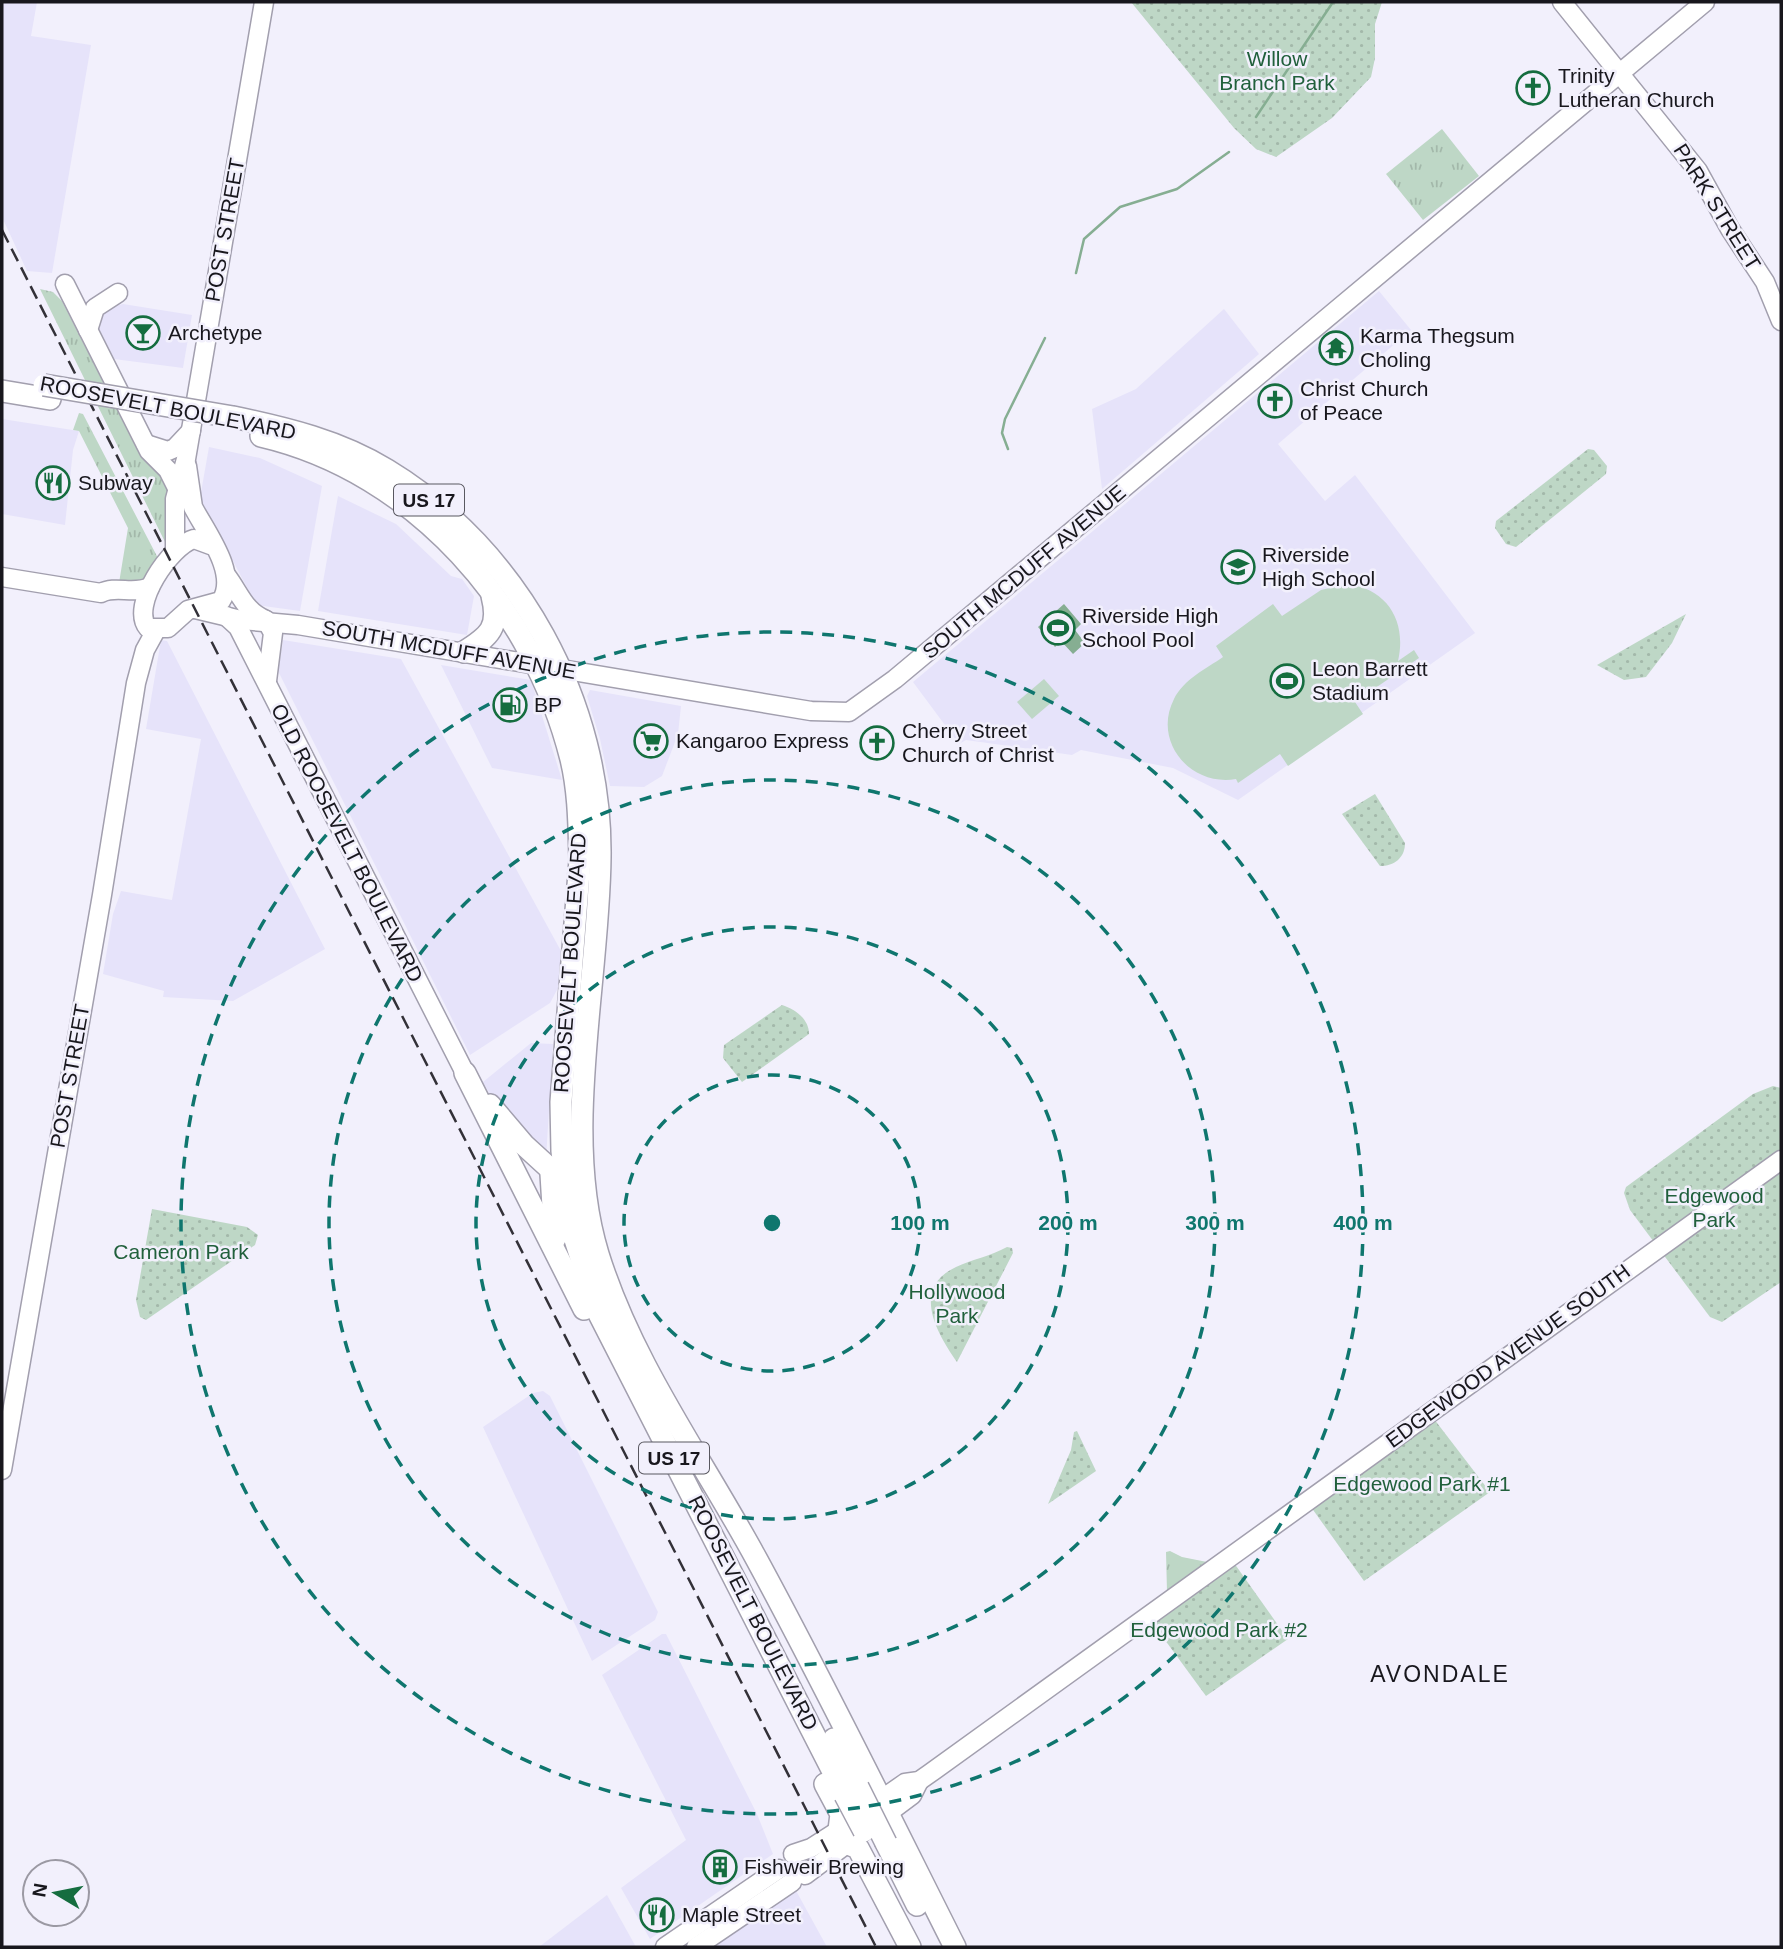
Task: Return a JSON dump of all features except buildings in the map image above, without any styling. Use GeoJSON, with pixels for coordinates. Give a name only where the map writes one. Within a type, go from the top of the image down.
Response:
{"type":"FeatureCollection","features":[{"type":"Feature","properties":{"kind":"highway","name":"ROOSEVELT BOULEVARD"},"geometry":{"type":"LineString","coordinates":[[2,378],[47,392],[232,423],[298,431],[333,444],[388,470],[420,493],[492,558],[531,613],[560,668],[583,732],[591,765],[600,853],[582,1112],[582,1161],[591,1225],[598,1255],[628,1328],[671,1409]]}},
{"type":"Feature","properties":{"kind":"highway","name":"ROOSEVELT BOULEVARD"},"geometry":{"type":"LineString","coordinates":[[2,391],[47,392]]}},
{"type":"Feature","properties":{"kind":"highway","name":"ROOSEVELT BOULEVARD"},"geometry":{"type":"LineString","coordinates":[[232,423],[302,448],[397,497],[464,559],[491,591],[522,635],[537,664],[571,760],[579,828],[580,860],[561,1102],[558,1177],[576,1248],[599,1314],[852,1791]]}},
{"type":"Feature","properties":{"kind":"highway"},"geometry":{"type":"LineString","coordinates":[[464,652],[483,641],[494,625],[497,614],[491,591]]}},
{"type":"Feature","properties":{"kind":"highway"},"geometry":{"type":"LineString","coordinates":[[465,1073],[503,1122],[558,1177],[591,1225]]}},
{"type":"Feature","properties":{"kind":"highway"},"geometry":{"type":"LineString","coordinates":[[465,1073],[841,1814],[843,1837],[858,1848],[910,1947]]}},
{"type":"Feature","properties":{"kind":"highway"},"geometry":{"type":"LineString","coordinates":[[558,1177],[553,1230],[560,1261]]}},
{"type":"Feature","properties":{"kind":"highway"},"geometry":{"type":"LineString","coordinates":[[671,1409],[756,1558],[955,1947]]}},
{"type":"Feature","properties":{"kind":"highway","name":"US 17"},"geometry":{"type":"LineString","coordinates":[[671,1409],[852,1791],[880,1846],[939,1947]]}},
{"type":"Feature","properties":{"kind":"highway","name":"US 17"},"geometry":{"type":"LineString","coordinates":[[880,1846],[923,1947]]}},
{"type":"Feature","properties":{"kind":"main road","name":"POST STREET"},"geometry":{"type":"LineString","coordinates":[[135,683],[134,656],[150,587],[175,549],[177,488],[186,459],[264,2]]}},
{"type":"Feature","properties":{"kind":"main road","name":"PARK STREET"},"geometry":{"type":"LineString","coordinates":[[1562,2],[1622,72],[1698,170],[1730,229],[1765,282],[1781,321]]}},
{"type":"Feature","properties":{"kind":"main road","name":"SOUTH MCDUFF AVENUE"},"geometry":{"type":"LineString","coordinates":[[195,608],[253,622],[266,620],[826,714],[849,712],[858,708],[1705,2]]}},
{"type":"Feature","properties":{"kind":"main road"},"geometry":{"type":"LineString","coordinates":[[65,284],[153,457],[170,472],[177,488]]}},
{"type":"Feature","properties":{"kind":"main road"},"geometry":{"type":"LineString","coordinates":[[88,330],[95,308],[118,293]]}},
{"type":"Feature","properties":{"kind":"main road"},"geometry":{"type":"LineString","coordinates":[[146,444],[167,451],[175,448],[191,431]]}},
{"type":"Feature","properties":{"kind":"main road","name":"POST STREET"},"geometry":{"type":"LineString","coordinates":[[186,459],[193,507],[213,546]]}},
{"type":"Feature","properties":{"kind":"main road"},"geometry":{"type":"LineString","coordinates":[[101,593],[107,599],[127,602],[143,612],[146,626],[156,630],[168,628],[195,608],[209,606],[223,597],[228,583],[213,546],[194,539],[175,549]]}},
{"type":"Feature","properties":{"kind":"main road"},"geometry":{"type":"LineString","coordinates":[[224,572],[244,605],[253,615],[266,620],[273,634],[267,662],[267,685]]}},
{"type":"Feature","properties":{"kind":"main road"},"geometry":{"type":"LineString","coordinates":[[2,577],[101,593],[109,589],[139,592],[150,587]]}},
{"type":"Feature","properties":{"kind":"main road","name":"OLD ROOSEVELT BOULEVARD"},"geometry":{"type":"LineString","coordinates":[[226,616],[238,627],[465,1073]]}},
{"type":"Feature","properties":{"kind":"main road","name":"POST STREET"},"geometry":{"type":"LineString","coordinates":[[2,1470],[98,922],[135,683],[146,646],[156,630]]}},
{"type":"Feature","properties":{"kind":"main road","name":"EDGEWOOD AVENUE SOUTH"},"geometry":{"type":"LineString","coordinates":[[884,1807],[912,1795],[919,1781],[1781,1160]]}},
{"type":"Feature","properties":{"kind":"main road"},"geometry":{"type":"LineString","coordinates":[[696,1947],[799,1878],[843,1837],[884,1807]]}},
{"type":"Feature","properties":{"kind":"main road"},"geometry":{"type":"LineString","coordinates":[[799,1878],[781,1877],[781,1860],[843,1837]]}},
{"type":"Feature","properties":{"kind":"main road"},"geometry":{"type":"LineString","coordinates":[[793,1854],[802,1860],[799,1878]]}},
{"type":"Feature","properties":{"kind":"main road"},"geometry":{"type":"LineString","coordinates":[[665,1947],[779,1869]]}},
{"type":"Feature","properties":{"kind":"shaded area"},"geometry":{"type":"Polygon","coordinates":[[[2,2],[37,2],[31,36],[91,45],[52,273],[27,271],[2,217],[2,2]]]}},
{"type":"Feature","properties":{"kind":"shaded area","name":"Riverside High School"},"geometry":{"type":"Polygon","coordinates":[[[1379,291],[1411,330],[1278,444],[1325,501],[1355,475],[1475,633],[1238,800],[1173,768],[1081,750],[1072,755],[966,740],[959,744],[913,682],[1379,291]]]}},
{"type":"Feature","properties":{"kind":"shaded area"},"geometry":{"type":"Polygon","coordinates":[[[123,304],[192,315],[183,368],[114,359],[97,325],[99,316],[109,307],[123,304]]]}},
{"type":"Feature","properties":{"kind":"shaded area"},"geometry":{"type":"Polygon","coordinates":[[[1224,309],[1259,354],[1102,489],[1092,409],[1136,389],[1224,309]]]}},
{"type":"Feature","properties":{"kind":"shaded area"},"geometry":{"type":"Polygon","coordinates":[[[2,419],[79,431],[73,450],[65,525],[2,514],[2,419]]]}},
{"type":"Feature","properties":{"kind":"shaded area"},"geometry":{"type":"Polygon","coordinates":[[[209,447],[260,458],[322,486],[300,611],[256,605],[200,498],[209,447]]]}},
{"type":"Feature","properties":{"kind":"shaded area"},"geometry":{"type":"Polygon","coordinates":[[[338,496],[396,524],[451,576],[462,579],[474,596],[467,635],[318,611],[338,496]]]}},
{"type":"Feature","properties":{"kind":"shaded area","name":"Riverside High School Pool"},"geometry":{"type":"Polygon","coordinates":[[[1064,604],[1081,624],[1075,630],[1085,643],[1073,654],[1061,641],[1055,647],[1038,627],[1064,604]]]}},
{"type":"Feature","properties":{"kind":"shaded area"},"geometry":{"type":"Polygon","coordinates":[[[161,640],[167,641],[325,949],[233,1001],[163,997],[164,991],[103,974],[113,914],[121,891],[172,900],[201,739],[146,729],[161,640]]]}},
{"type":"Feature","properties":{"kind":"shaded area"},"geometry":{"type":"Polygon","coordinates":[[[283,640],[401,659],[561,951],[558,988],[550,1003],[470,1055],[278,671],[283,640]]]}},
{"type":"Feature","properties":{"kind":"shaded area"},"geometry":{"type":"Polygon","coordinates":[[[441,665],[531,680],[562,780],[492,768],[441,665]]]}},
{"type":"Feature","properties":{"kind":"shaded area"},"geometry":{"type":"Polygon","coordinates":[[[590,690],[681,706],[678,734],[662,776],[644,787],[610,786],[587,696],[590,690]]]}},
{"type":"Feature","properties":{"kind":"shaded area"},"geometry":{"type":"Polygon","coordinates":[[[531,1043],[553,1044],[546,1159],[497,1107],[483,1082],[531,1043]]]}},
{"type":"Feature","properties":{"kind":"shaded area"},"geometry":{"type":"Polygon","coordinates":[[[543,1391],[550,1396],[658,1612],[655,1620],[592,1661],[483,1427],[533,1393],[543,1391]]]}},
{"type":"Feature","properties":{"kind":"shaded area"},"geometry":{"type":"Polygon","coordinates":[[[662,1634],[666,1634],[757,1814],[773,1854],[650,1939],[621,1888],[686,1840],[602,1675],[662,1634]]]}},
{"type":"Feature","properties":{"kind":"shaded area"},"geometry":{"type":"Polygon","coordinates":[[[794,1887],[827,1947],[707,1947],[794,1887]]]}},
{"type":"Feature","properties":{"kind":"shaded area"},"geometry":{"type":"Polygon","coordinates":[[[607,1895],[636,1947],[539,1947],[607,1895]]]}},
{"type":"Feature","properties":{"kind":"green space","name":"Willow Branch Park"},"geometry":{"type":"Polygon","coordinates":[[[1131,2],[1382,2],[1375,24],[1375,58],[1371,77],[1332,118],[1276,157],[1256,149],[1234,128],[1131,2]]]}},
{"type":"Feature","properties":{"kind":"green space"},"geometry":{"type":"Polygon","coordinates":[[[1442,129],[1479,176],[1423,220],[1386,174],[1442,129]]]}},
{"type":"Feature","properties":{"kind":"green space"},"geometry":{"type":"Polygon","coordinates":[[[40,289],[53,292],[62,301],[133,441],[169,484],[167,546],[40,289]]]}},
{"type":"Feature","properties":{"kind":"green space"},"geometry":{"type":"Polygon","coordinates":[[[79,413],[83,414],[160,562],[138,585],[119,583],[128,528],[79,431],[73,430],[79,413]]]}},
{"type":"Feature","properties":{"kind":"green space"},"geometry":{"type":"Polygon","coordinates":[[[1588,449],[1594,450],[1607,466],[1606,474],[1516,547],[1506,544],[1495,528],[1496,521],[1588,449]]]}},
{"type":"Feature","properties":{"kind":"green space","name":"Leon Barrett Stadium"},"geometry":{"type":"Polygon","coordinates":[[[1347,584],[1374,593],[1384,600],[1391,610],[1400,633],[1398,661],[1414,650],[1419,658],[1355,702],[1363,714],[1288,766],[1280,754],[1238,783],[1236,779],[1220,780],[1191,769],[1172,745],[1168,731],[1169,715],[1174,699],[1183,686],[1223,657],[1216,646],[1273,604],[1282,616],[1321,590],[1347,584]]]}},
{"type":"Feature","properties":{"kind":"green space"},"geometry":{"type":"Polygon","coordinates":[[[1686,614],[1672,643],[1646,677],[1624,680],[1597,665],[1686,614]]]}},
{"type":"Feature","properties":{"kind":"green space"},"geometry":{"type":"Polygon","coordinates":[[[1044,679],[1059,696],[1032,719],[1017,702],[1044,679]]]}},
{"type":"Feature","properties":{"kind":"green space"},"geometry":{"type":"Polygon","coordinates":[[[1375,794],[1405,843],[1401,857],[1385,866],[1380,866],[1342,814],[1375,794]]]}},
{"type":"Feature","properties":{"kind":"green space"},"geometry":{"type":"Polygon","coordinates":[[[782,1005],[800,1015],[807,1024],[809,1034],[742,1082],[723,1058],[724,1045],[782,1005]]]}},
{"type":"Feature","properties":{"kind":"green space","name":"Edgewood Park"},"geometry":{"type":"Polygon","coordinates":[[[1773,1086],[1781,1088],[1781,1282],[1722,1322],[1710,1317],[1630,1210],[1624,1193],[1626,1187],[1753,1094],[1773,1086]]]}},
{"type":"Feature","properties":{"kind":"green space","name":"Cameron Park"},"geometry":{"type":"Polygon","coordinates":[[[152,1209],[247,1227],[258,1235],[255,1245],[146,1320],[140,1317],[136,1300],[152,1209]]]}},
{"type":"Feature","properties":{"kind":"green space","name":"Hollywood Park"},"geometry":{"type":"Polygon","coordinates":[[[1007,1247],[1012,1248],[1013,1253],[957,1362],[942,1337],[932,1311],[934,1286],[942,1276],[956,1267],[1007,1247]]]}},
{"type":"Feature","properties":{"kind":"green space","name":"Edgewood Park #1"},"geometry":{"type":"Polygon","coordinates":[[[1434,1419],[1490,1492],[1364,1581],[1311,1507],[1434,1419]]]}},
{"type":"Feature","properties":{"kind":"green space"},"geometry":{"type":"Polygon","coordinates":[[[1077,1431],[1096,1471],[1048,1504],[1071,1450],[1074,1432],[1077,1431]]]}},
{"type":"Feature","properties":{"kind":"green space"},"geometry":{"type":"Polygon","coordinates":[[[1166,1552],[1207,1564],[1167,1592],[1166,1552]]]}},
{"type":"Feature","properties":{"kind":"green space","name":"Edgewood Park #2"},"geometry":{"type":"Polygon","coordinates":[[[1234,1563],[1288,1639],[1206,1696],[1151,1621],[1234,1563]]]}},
{"type":"Feature","properties":{"kind":"waterway"},"geometry":{"type":"LineString","coordinates":[[1256,117],[1333,2]]}},
{"type":"Feature","properties":{"kind":"waterway"},"geometry":{"type":"LineString","coordinates":[[1076,273],[1084,239],[1120,207],[1177,189],[1229,152]]}},
{"type":"Feature","properties":{"kind":"waterway"},"geometry":{"type":"LineString","coordinates":[[1008,449],[1002,433],[1005,419],[1045,338]]}},
{"type":"Feature","properties":{"kind":"railway"},"geometry":{"type":"LineString","coordinates":[[2,230],[876,1947]]}},
{"type":"Feature","properties":{"kind":"place","name":"Trinity Lutheran Church"},"geometry":{"type":"Point","coordinates":[1533,88]}},
{"type":"Feature","properties":{"kind":"place","name":"Archetype"},"geometry":{"type":"Point","coordinates":[143,333]}},
{"type":"Feature","properties":{"kind":"place","name":"Karma Thegsum Choling"},"geometry":{"type":"Point","coordinates":[1336,348]}},
{"type":"Feature","properties":{"kind":"place","name":"Christ Church of Peace"},"geometry":{"type":"Point","coordinates":[1275,401]}},
{"type":"Feature","properties":{"kind":"place","name":"Subway"},"geometry":{"type":"Point","coordinates":[53,483]}},
{"type":"Feature","properties":{"kind":"place","name":"Riverside High School"},"geometry":{"type":"Point","coordinates":[1238,567]}},
{"type":"Feature","properties":{"kind":"place","name":"Riverside High School Pool"},"geometry":{"type":"Point","coordinates":[1058,628]}},
{"type":"Feature","properties":{"kind":"place","name":"Leon Barrett Stadium"},"geometry":{"type":"Point","coordinates":[1287,681]}},
{"type":"Feature","properties":{"kind":"place","name":"BP"},"geometry":{"type":"Point","coordinates":[510,705]}},
{"type":"Feature","properties":{"kind":"place","name":"Kangaroo Express"},"geometry":{"type":"Point","coordinates":[651,741]}},
{"type":"Feature","properties":{"kind":"place","name":"Cherry Street Church of Christ"},"geometry":{"type":"Point","coordinates":[877,743]}},
{"type":"Feature","properties":{"kind":"place","name":"Fishweir Brewing"},"geometry":{"type":"Point","coordinates":[720,1867]}},
{"type":"Feature","properties":{"kind":"place","name":"Maple Street"},"geometry":{"type":"Point","coordinates":[657,1915]}},
{"type":"Feature","properties":{"kind":"district","name":"AVONDALE"},"geometry":{"type":"Point","coordinates":[1440,1674]}}]}
